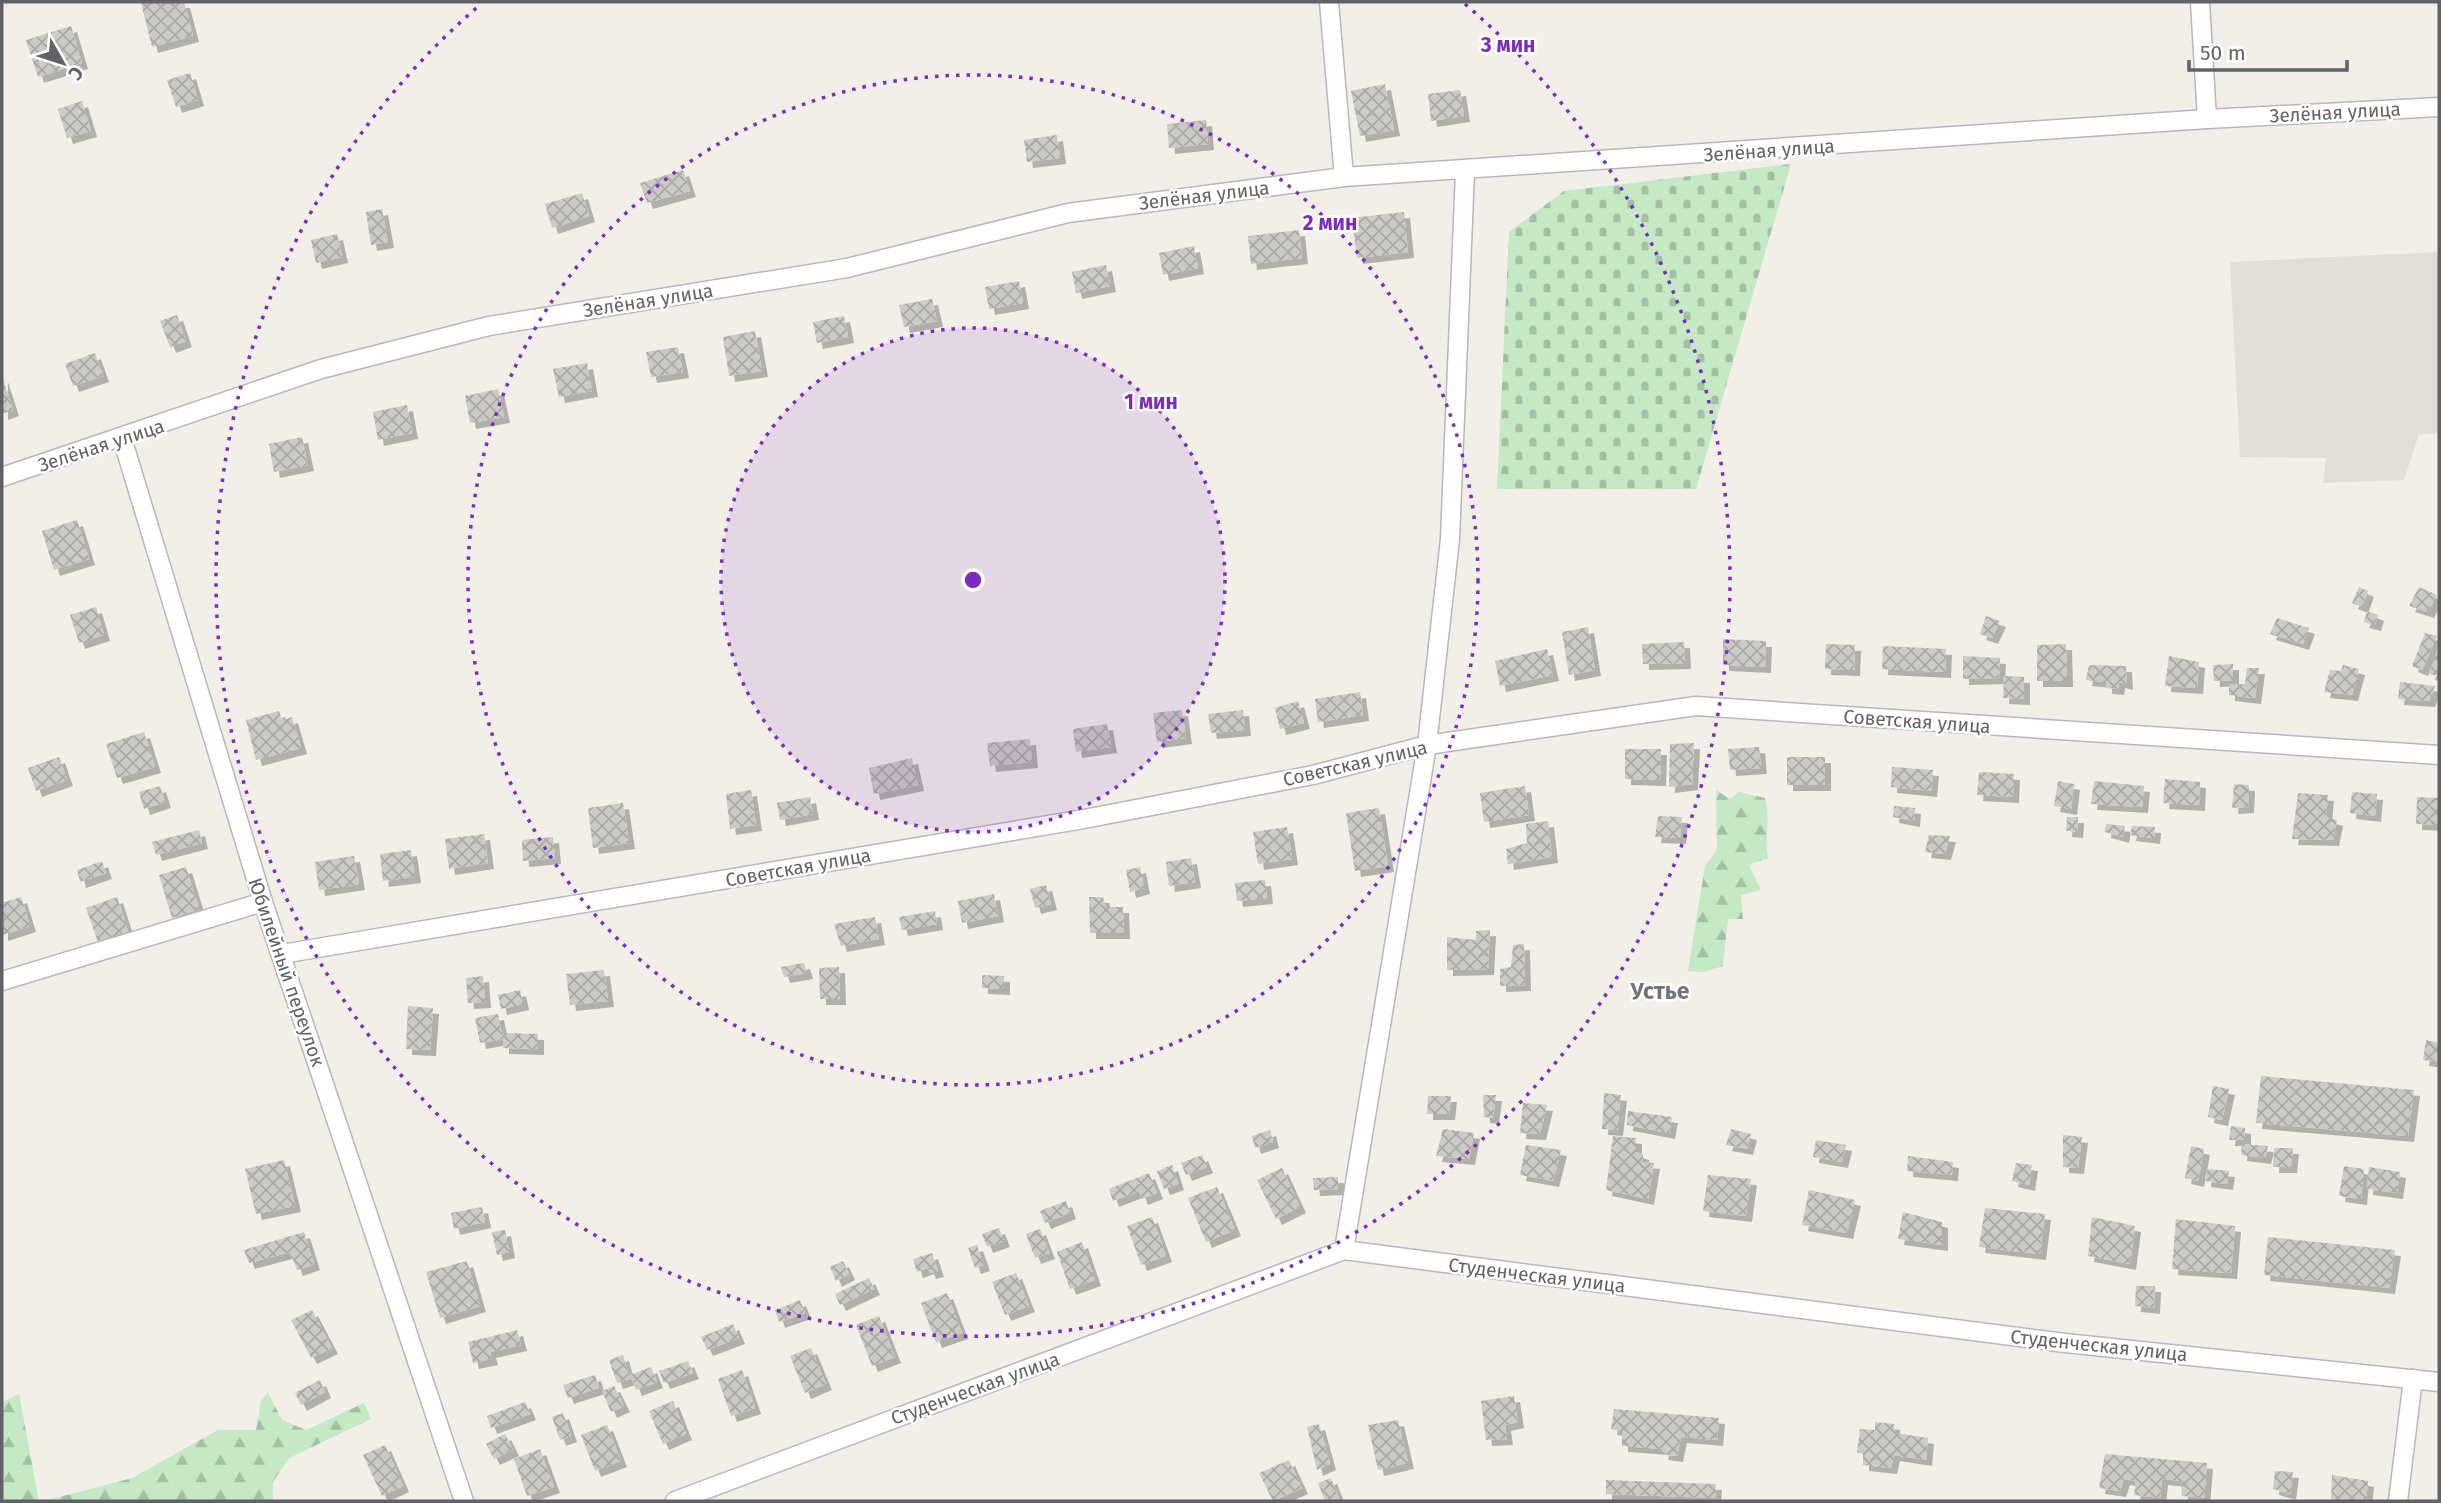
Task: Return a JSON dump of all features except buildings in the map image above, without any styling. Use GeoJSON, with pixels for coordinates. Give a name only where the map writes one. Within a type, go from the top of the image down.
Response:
{"type":"FeatureCollection","features":[{"type":"Feature","properties":{"kind":"street"},"geometry":{"type":"LineString","coordinates":[[1329,2],[1344,177]]}},
{"type":"Feature","properties":{"kind":"street"},"geometry":{"type":"LineString","coordinates":[[2200,2],[2207,119]]}},
{"type":"Feature","properties":{"kind":"street","name":"Зелёная улица"},"geometry":{"type":"LineString","coordinates":[[2,477],[321,369],[489,326],[847,268],[1068,213],[1344,177],[1465,171],[2207,119],[2439,107]]}},
{"type":"Feature","properties":{"kind":"street"},"geometry":{"type":"LineString","coordinates":[[1344,1250],[1427,745],[1450,539],[1465,171]]}},
{"type":"Feature","properties":{"kind":"street","name":"Юбилейный переулок"},"geometry":{"type":"LineString","coordinates":[[122,438],[263,902],[464,1501]]}},
{"type":"Feature","properties":{"kind":"street","name":"Советская улица"},"geometry":{"type":"LineString","coordinates":[[282,954],[1084,819],[1313,775],[1427,745],[1696,706],[2439,755]]}},
{"type":"Feature","properties":{"kind":"street"},"geometry":{"type":"LineString","coordinates":[[2,981],[263,902]]}},
{"type":"Feature","properties":{"kind":"street","name":"Студенческая улица"},"geometry":{"type":"LineString","coordinates":[[675,1501],[1344,1250],[2065,1343],[2439,1382]]}},
{"type":"Feature","properties":{"kind":"street"},"geometry":{"type":"LineString","coordinates":[[2398,1501],[2413,1379]]}},
{"type":"Feature","properties":{"kind":"shaded area"},"geometry":{"type":"Polygon","coordinates":[[[2439,252],[2439,434],[2419,434],[2404,480],[2323,483],[2326,458],[2240,457],[2230,262],[2439,252]]]}},
{"type":"Feature","properties":{"kind":"green space"},"geometry":{"type":"Polygon","coordinates":[[[1791,164],[1696,489],[1497,489],[1509,232],[1564,191],[1791,164]]]}},
{"type":"Feature","properties":{"kind":"green space"},"geometry":{"type":"Polygon","coordinates":[[[1716,790],[1730,799],[1739,792],[1765,798],[1768,858],[1749,865],[1761,890],[1741,895],[1743,919],[1728,919],[1723,966],[1704,972],[1688,971],[1705,866],[1717,850],[1716,790]]]}},
{"type":"Feature","properties":{"kind":"green space"},"geometry":{"type":"Polygon","coordinates":[[[268,1392],[282,1420],[306,1430],[364,1403],[371,1419],[289,1458],[273,1482],[273,1501],[44,1501],[132,1478],[218,1430],[256,1430],[261,1401],[268,1392]]]}},
{"type":"Feature","properties":{"kind":"green space"},"geometry":{"type":"Polygon","coordinates":[[[19,1394],[39,1501],[2,1501],[2,1402],[19,1394]]]}},
{"type":"Feature","properties":{"kind":"district","name":"Устье"},"geometry":{"type":"Point","coordinates":[1660,991]}}]}
